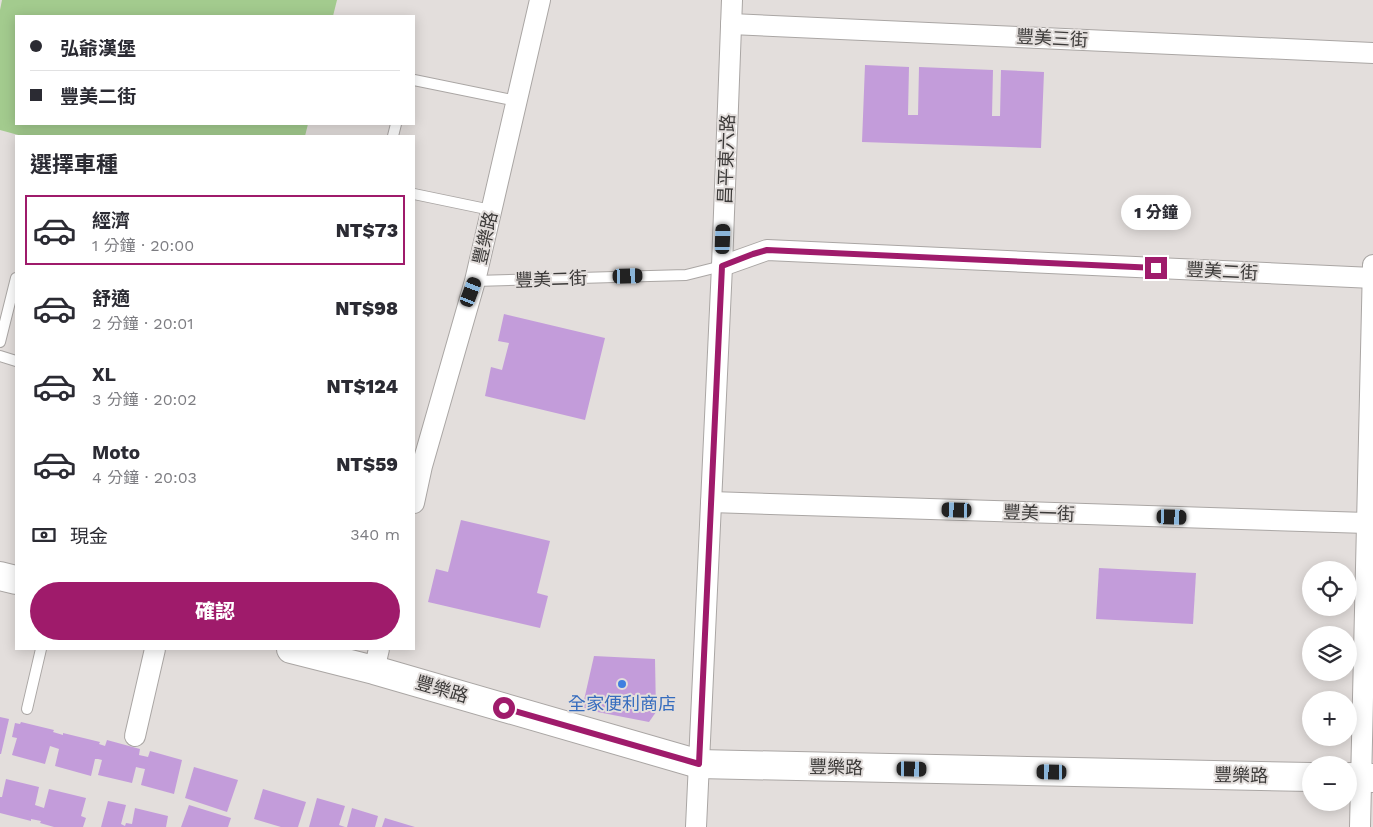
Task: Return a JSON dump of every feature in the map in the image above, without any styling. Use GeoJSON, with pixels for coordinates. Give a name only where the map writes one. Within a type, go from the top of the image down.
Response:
{"type":"FeatureCollection","features":[{"type":"Feature","properties":{"kind":"street","name":"豐樂路"},"geometry":{"type":"LineString","coordinates":[[415,494],[418,465],[475,281],[540,0]]}},
{"type":"Feature","properties":{"kind":"street","name":"昌平東六路"},"geometry":{"type":"LineString","coordinates":[[696,827],[722,266],[732,0]]}},
{"type":"Feature","properties":{"kind":"street","name":"豐美三街"},"geometry":{"type":"LineString","coordinates":[[731,24],[1373,53]]}},
{"type":"Feature","properties":{"kind":"street","name":"豐美二街"},"geometry":{"type":"LineString","coordinates":[[722,266],[767,250],[1373,278]]}},
{"type":"Feature","properties":{"kind":"street"},"geometry":{"type":"LineString","coordinates":[[1360,827],[1373,265]]}},
{"type":"Feature","properties":{"kind":"street","name":"豐美一街"},"geometry":{"type":"LineString","coordinates":[[711,502],[1367,523]]}},
{"type":"Feature","properties":{"kind":"street"},"geometry":{"type":"LineString","coordinates":[[0,576],[15,580]]}},
{"type":"Feature","properties":{"kind":"street"},"geometry":{"type":"LineString","coordinates":[[135,736],[155,650]]}},
{"type":"Feature","properties":{"kind":"street","name":"豐樂路"},"geometry":{"type":"LineString","coordinates":[[300,650],[377,659],[699,764],[1302,777]]}},
{"type":"Feature","properties":{"kind":"lane"},"geometry":{"type":"LineString","coordinates":[[415,80],[517,101]]}},
{"type":"Feature","properties":{"kind":"lane"},"geometry":{"type":"LineString","coordinates":[[415,194],[492,210]]}},
{"type":"Feature","properties":{"kind":"lane","name":"豐美二街"},"geometry":{"type":"LineString","coordinates":[[475,281],[686,275],[722,266]]}},
{"type":"Feature","properties":{"kind":"lane"},"geometry":{"type":"LineString","coordinates":[[0,342],[15,282]]}},
{"type":"Feature","properties":{"kind":"lane"},"geometry":{"type":"LineString","coordinates":[[0,356],[15,361]]}},
{"type":"Feature","properties":{"kind":"lane"},"geometry":{"type":"LineString","coordinates":[[27,709],[41,650]]}},
{"type":"Feature","properties":{"kind":"green space"},"geometry":{"type":"Polygon","coordinates":[[[2,0],[337,0],[333,15],[15,15],[15,125],[308,125],[305,135],[18,135],[0,130],[0,10],[2,0]]]}},
{"type":"Feature","properties":{"kind":"building"},"geometry":{"type":"Polygon","coordinates":[[[865,65],[909,67],[908,115],[918,115],[919,67],[993,70],[992,116],[1000,116],[1001,70],[1044,72],[1041,148],[862,142],[865,65]]]}},
{"type":"Feature","properties":{"kind":"building"},"geometry":{"type":"Polygon","coordinates":[[[504,314],[605,338],[585,420],[485,396],[491,367],[502,370],[509,343],[498,341],[504,314]]]}},
{"type":"Feature","properties":{"kind":"building"},"geometry":{"type":"Polygon","coordinates":[[[461,520],[550,541],[537,593],[548,596],[540,628],[428,602],[436,569],[448,572],[461,520]]]}},
{"type":"Feature","properties":{"kind":"building"},"geometry":{"type":"Polygon","coordinates":[[[1099,568],[1196,573],[1193,624],[1096,619],[1099,568]]]}},
{"type":"Feature","properties":{"kind":"building","name":"全家便利商店"},"geometry":{"type":"Polygon","coordinates":[[[594,656],[655,659],[656,712],[649,722],[582,709],[594,656]]]}},
{"type":"Feature","properties":{"kind":"building"},"geometry":{"type":"Polygon","coordinates":[[[0,717],[9,719],[1,754],[0,754],[0,717]]]}},
{"type":"Feature","properties":{"kind":"building"},"geometry":{"type":"Polygon","coordinates":[[[21,722],[54,730],[53,732],[63,735],[63,733],[100,742],[99,744],[105,746],[107,740],[140,749],[139,755],[148,757],[150,751],[182,760],[174,794],[141,785],[145,769],[136,767],[132,783],[98,775],[102,760],[98,759],[95,759],[91,776],[55,766],[59,749],[50,746],[45,764],[12,755],[17,738],[12,737],[15,723],[20,724],[21,722]]]}},
{"type":"Feature","properties":{"kind":"building"},"geometry":{"type":"Polygon","coordinates":[[[194,767],[238,780],[227,812],[185,798],[194,767]]]}},
{"type":"Feature","properties":{"kind":"building"},"geometry":{"type":"Polygon","coordinates":[[[6,779],[39,787],[35,805],[44,808],[49,789],[86,798],[81,816],[86,818],[83,827],[54,827],[40,823],[41,821],[31,819],[31,821],[0,813],[0,797],[2,797],[6,779]]]}},
{"type":"Feature","properties":{"kind":"building"},"geometry":{"type":"Polygon","coordinates":[[[263,789],[306,802],[298,827],[281,827],[254,819],[263,789]]]}},
{"type":"Feature","properties":{"kind":"building"},"geometry":{"type":"Polygon","coordinates":[[[317,798],[345,806],[339,825],[345,827],[309,827],[317,798]]]}},
{"type":"Feature","properties":{"kind":"building"},"geometry":{"type":"Polygon","coordinates":[[[108,801],[126,805],[121,824],[125,826],[126,823],[132,824],[135,808],[168,816],[166,827],[101,827],[108,801]]]}},
{"type":"Feature","properties":{"kind":"building"},"geometry":{"type":"Polygon","coordinates":[[[189,805],[231,818],[228,827],[181,827],[189,805]]]}},
{"type":"Feature","properties":{"kind":"building"},"geometry":{"type":"Polygon","coordinates":[[[352,808],[378,816],[375,827],[347,827],[352,808]]]}},
{"type":"Feature","properties":{"kind":"building"},"geometry":{"type":"Polygon","coordinates":[[[385,818],[415,827],[382,827],[385,818]]]}},
{"type":"Feature","properties":{"kind":"place","name":"全家便利商店"},"geometry":{"type":"Point","coordinates":[622,684]}},
{"type":"Feature","properties":{"kind":"route"},"geometry":{"type":"LineString","coordinates":[[504,708],[699,764],[722,266],[767,250],[1156,268]]}}]}
